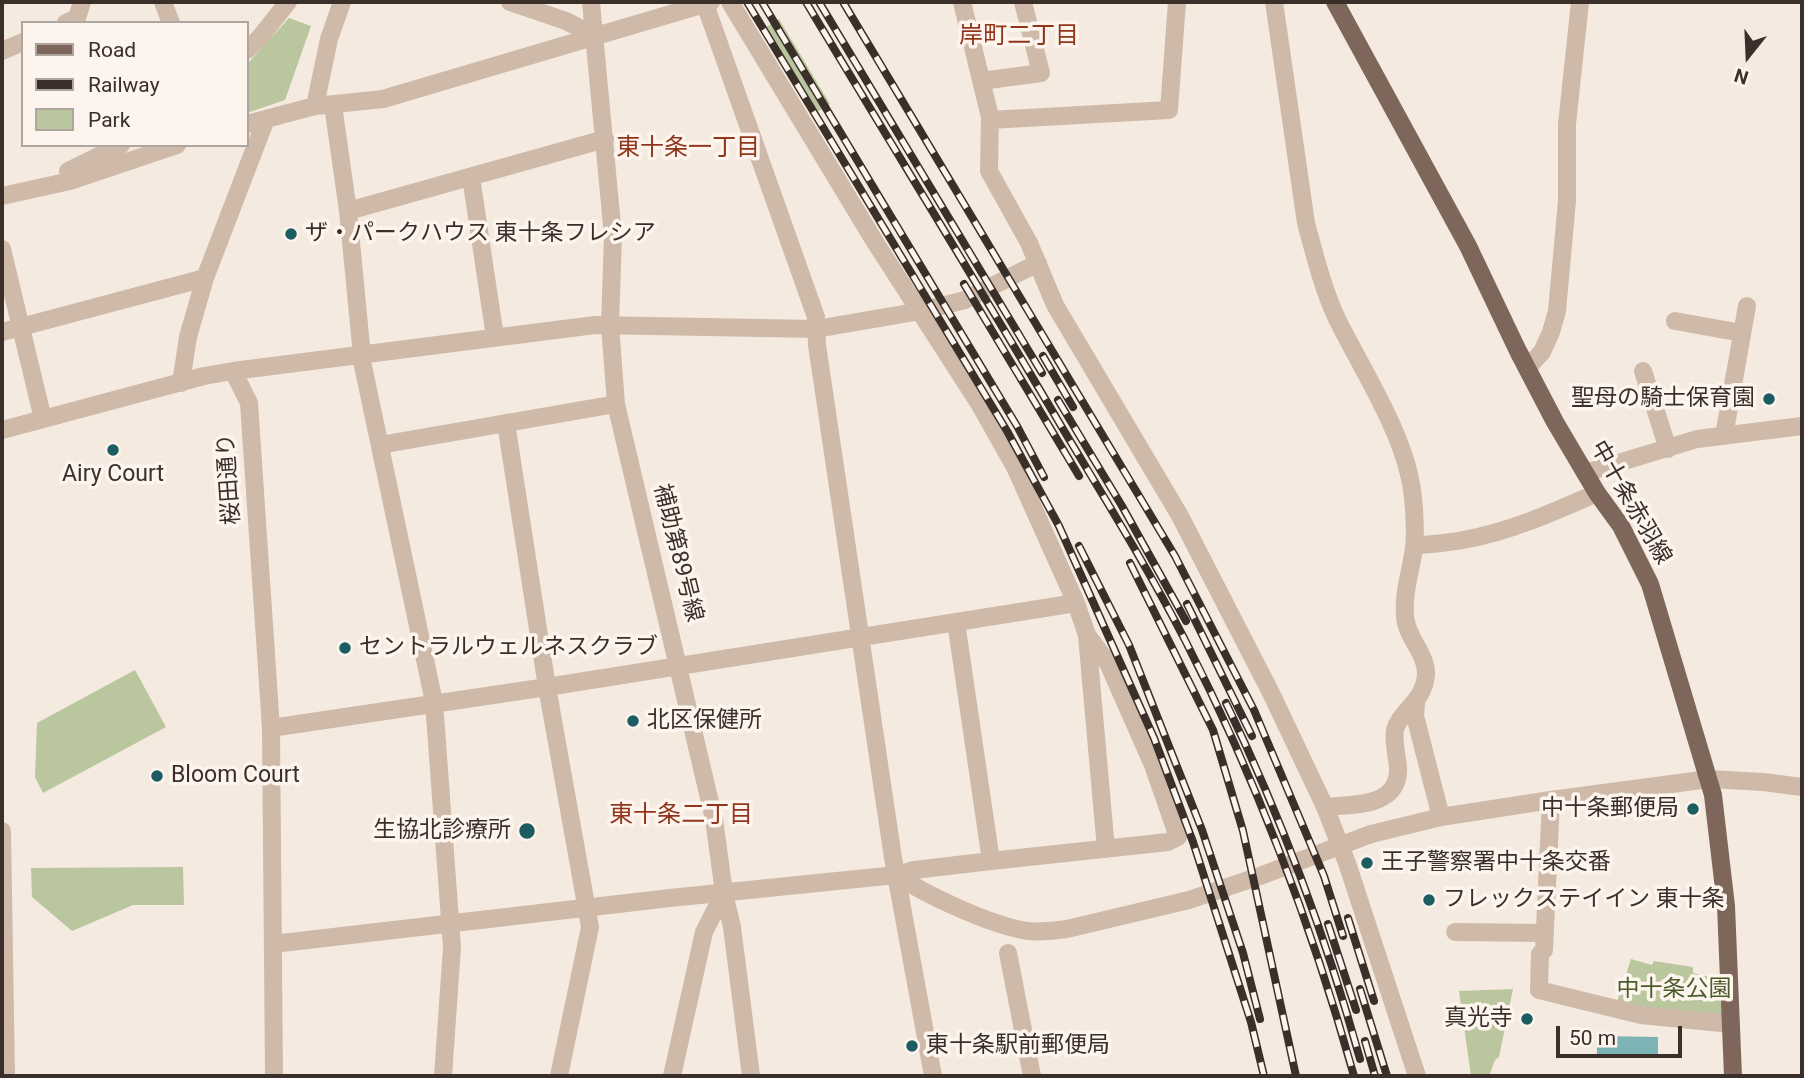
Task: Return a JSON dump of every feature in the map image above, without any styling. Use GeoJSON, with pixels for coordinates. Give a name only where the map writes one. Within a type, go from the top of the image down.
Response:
{"type":"FeatureCollection","features":[{"type":"Feature","properties":{"kind":"main road","name":"中十条赤羽線"},"geometry":{"type":"LineString","coordinates":[[1335,2],[1468,246],[1527,368],[1585,473],[1621,526],[1650,584],[1713,795],[1723,872],[1733,1076]]}},
{"type":"Feature","properties":{"kind":"street"},"geometry":{"type":"LineString","coordinates":[[70,21],[77,18],[82,2]]}},
{"type":"Feature","properties":{"kind":"street"},"geometry":{"type":"LineString","coordinates":[[163,2],[170,21]]}},
{"type":"Feature","properties":{"kind":"street"},"geometry":{"type":"LineString","coordinates":[[248,49],[288,2]]}},
{"type":"Feature","properties":{"kind":"street"},"geometry":{"type":"LineString","coordinates":[[315,106],[329,39],[342,2]]}},
{"type":"Feature","properties":{"kind":"street"},"geometry":{"type":"LineString","coordinates":[[510,2],[566,21],[596,36]]}},
{"type":"Feature","properties":{"kind":"street","name":"補助第89号線"},"geometry":{"type":"LineString","coordinates":[[591,2],[613,236],[610,325],[616,404],[714,819],[724,894],[732,927],[751,1076]]}},
{"type":"Feature","properties":{"kind":"street"},"geometry":{"type":"LineString","coordinates":[[730,2],[1015,467],[1076,603],[1087,635],[1106,849]]}},
{"type":"Feature","properties":{"kind":"street"},"geometry":{"type":"LineString","coordinates":[[962,2],[990,120],[989,171],[1029,243],[1055,305],[1180,516],[1325,807],[1348,863],[1417,1076]]}},
{"type":"Feature","properties":{"kind":"street"},"geometry":{"type":"LineString","coordinates":[[981,81],[1041,73],[1023,2]]}},
{"type":"Feature","properties":{"kind":"street"},"geometry":{"type":"LineString","coordinates":[[990,120],[1169,110],[1177,2]]}},
{"type":"Feature","properties":{"kind":"street"},"geometry":{"type":"LineString","coordinates":[[1274,2],[1309,234],[1324,287],[1396,437],[1411,482],[1414,546],[1405,589],[1405,620],[1425,664],[1426,677],[1416,703],[1415,716],[1441,817]]}},
{"type":"Feature","properties":{"kind":"street"},"geometry":{"type":"LineString","coordinates":[[1527,368],[1542,352],[1557,311],[1567,201],[1567,124],[1580,2]]}},
{"type":"Feature","properties":{"kind":"street"},"geometry":{"type":"LineString","coordinates":[[248,124],[315,106],[383,99],[708,3],[816,317],[896,875],[933,1076]]}},
{"type":"Feature","properties":{"kind":"street"},"geometry":{"type":"LineString","coordinates":[[2,51],[21,43]]}},
{"type":"Feature","properties":{"kind":"street"},"geometry":{"type":"LineString","coordinates":[[333,105],[348,211],[362,354],[433,702],[452,947],[443,1076]]}},
{"type":"Feature","properties":{"kind":"street"},"geometry":{"type":"LineString","coordinates":[[181,383],[188,337],[205,278],[266,119]]}},
{"type":"Feature","properties":{"kind":"street"},"geometry":{"type":"LineString","coordinates":[[348,211],[605,139]]}},
{"type":"Feature","properties":{"kind":"street"},"geometry":{"type":"LineString","coordinates":[[10,194],[116,147]]}},
{"type":"Feature","properties":{"kind":"street"},"geometry":{"type":"LineString","coordinates":[[10,194],[70,181],[171,147]]}},
{"type":"Feature","properties":{"kind":"street"},"geometry":{"type":"LineString","coordinates":[[471,177],[495,337]]}},
{"type":"Feature","properties":{"kind":"street"},"geometry":{"type":"LineString","coordinates":[[2,249],[43,419]]}},
{"type":"Feature","properties":{"kind":"street"},"geometry":{"type":"LineString","coordinates":[[2,430],[233,371],[495,337],[610,325],[816,329],[921,311],[965,300],[1038,263]]}},
{"type":"Feature","properties":{"kind":"street"},"geometry":{"type":"LineString","coordinates":[[2,332],[205,278]]}},
{"type":"Feature","properties":{"kind":"street"},"geometry":{"type":"LineString","coordinates":[[1724,436],[1747,306]]}},
{"type":"Feature","properties":{"kind":"street"},"geometry":{"type":"LineString","coordinates":[[1675,321],[1742,333]]}},
{"type":"Feature","properties":{"kind":"street","name":"桜田通り"},"geometry":{"type":"LineString","coordinates":[[233,371],[249,403],[271,728],[274,1076]]}},
{"type":"Feature","properties":{"kind":"street"},"geometry":{"type":"LineString","coordinates":[[1643,372],[1668,449]]}},
{"type":"Feature","properties":{"kind":"street"},"geometry":{"type":"LineString","coordinates":[[380,445],[616,404]]}},
{"type":"Feature","properties":{"kind":"street"},"geometry":{"type":"LineString","coordinates":[[506,423],[547,687],[590,927],[559,1076]]}},
{"type":"Feature","properties":{"kind":"street"},"geometry":{"type":"LineString","coordinates":[[1585,473],[1697,439],[1802,426]]}},
{"type":"Feature","properties":{"kind":"street"},"geometry":{"type":"LineString","coordinates":[[1414,546],[1463,540],[1503,530],[1558,511],[1597,493]]}},
{"type":"Feature","properties":{"kind":"street"},"geometry":{"type":"LineString","coordinates":[[271,728],[1076,603]]}},
{"type":"Feature","properties":{"kind":"street"},"geometry":{"type":"LineString","coordinates":[[956,622],[991,861]]}},
{"type":"Feature","properties":{"kind":"street"},"geometry":{"type":"LineString","coordinates":[[273,944],[1168,842],[1178,837],[1153,765],[1108,663],[1087,635]]}},
{"type":"Feature","properties":{"kind":"street"},"geometry":{"type":"LineString","coordinates":[[1325,807],[1377,801],[1390,792],[1398,777],[1395,730],[1401,718],[1416,703]]}},
{"type":"Feature","properties":{"kind":"street"},"geometry":{"type":"LineString","coordinates":[[896,875],[924,892],[1010,927],[1047,932],[1189,900],[1371,834],[1441,817],[1709,779],[1802,787]]}},
{"type":"Feature","properties":{"kind":"street"},"geometry":{"type":"LineString","coordinates":[[1551,800],[1544,950],[1539,954],[1539,990],[1641,1015],[1731,1024]]}},
{"type":"Feature","properties":{"kind":"street"},"geometry":{"type":"LineString","coordinates":[[2,831],[5,1076]]}},
{"type":"Feature","properties":{"kind":"street"},"geometry":{"type":"LineString","coordinates":[[672,1076],[704,932],[724,894]]}},
{"type":"Feature","properties":{"kind":"street"},"geometry":{"type":"LineString","coordinates":[[1455,932],[1545,933]]}},
{"type":"Feature","properties":{"kind":"street"},"geometry":{"type":"LineString","coordinates":[[1008,953],[1032,1076]]}},
{"type":"Feature","properties":{"kind":"green space"},"geometry":{"type":"Polygon","coordinates":[[[289,18],[311,26],[285,100],[248,113],[248,63],[289,18]]]}},
{"type":"Feature","properties":{"kind":"green space"},"geometry":{"type":"Polygon","coordinates":[[[779,19],[830,104],[812,115],[761,30],[779,19]]]}},
{"type":"Feature","properties":{"kind":"green space"},"geometry":{"type":"Polygon","coordinates":[[[135,670],[166,727],[43,793],[35,777],[37,723],[135,670]]]}},
{"type":"Feature","properties":{"kind":"green space"},"geometry":{"type":"Polygon","coordinates":[[[183,867],[184,905],[133,905],[72,931],[32,897],[31,868],[183,867]]]}},
{"type":"Feature","properties":{"kind":"green space","name":"中十条公園"},"geometry":{"type":"Polygon","coordinates":[[[1631,959],[1652,965],[1654,961],[1693,967],[1693,973],[1718,976],[1722,1014],[1718,1019],[1617,1002],[1631,959]]]}},
{"type":"Feature","properties":{"kind":"green space"},"geometry":{"type":"Polygon","coordinates":[[[1513,989],[1499,1057],[1495,1060],[1489,1076],[1471,1076],[1459,991],[1513,989]]]}},
{"type":"Feature","properties":{"kind":"water"},"geometry":{"type":"Polygon","coordinates":[[[1597,1036],[1658,1037],[1658,1057],[1597,1056],[1597,1036]]]}},
{"type":"Feature","properties":{"kind":"railway"},"geometry":{"type":"LineString","coordinates":[[747,2],[1007,431],[1059,526],[1154,738],[1193,842],[1251,1022],[1264,1076]]}},
{"type":"Feature","properties":{"kind":"railway"},"geometry":{"type":"LineString","coordinates":[[762,2],[1017,426],[1044,477]]}},
{"type":"Feature","properties":{"kind":"railway"},"geometry":{"type":"LineString","coordinates":[[806,2],[1126,534],[1185,640],[1259,799],[1320,964],[1354,1076]]}},
{"type":"Feature","properties":{"kind":"railway"},"geometry":{"type":"LineString","coordinates":[[819,2],[1042,373]]}},
{"type":"Feature","properties":{"kind":"railway"},"geometry":{"type":"LineString","coordinates":[[843,2],[1175,556],[1254,710],[1324,876],[1343,936]]}},
{"type":"Feature","properties":{"kind":"railway"},"geometry":{"type":"LineString","coordinates":[[964,284],[1079,476]]}},
{"type":"Feature","properties":{"kind":"railway"},"geometry":{"type":"LineString","coordinates":[[1043,356],[1073,407]]}},
{"type":"Feature","properties":{"kind":"railway"},"geometry":{"type":"LineString","coordinates":[[1058,400],[1122,506],[1186,621]]}},
{"type":"Feature","properties":{"kind":"railway"},"geometry":{"type":"LineString","coordinates":[[1079,546],[1129,645],[1202,830],[1243,953],[1260,1019]]}},
{"type":"Feature","properties":{"kind":"railway"},"geometry":{"type":"LineString","coordinates":[[1130,563],[1213,730],[1243,831],[1296,1076]]}},
{"type":"Feature","properties":{"kind":"railway"},"geometry":{"type":"LineString","coordinates":[[1187,604],[1252,736]]}},
{"type":"Feature","properties":{"kind":"railway"},"geometry":{"type":"LineString","coordinates":[[1226,703],[1301,878],[1360,1059]]}},
{"type":"Feature","properties":{"kind":"railway"},"geometry":{"type":"LineString","coordinates":[[1348,918],[1374,1001]]}},
{"type":"Feature","properties":{"kind":"railway"},"geometry":{"type":"LineString","coordinates":[[1328,924],[1356,1010]]}},
{"type":"Feature","properties":{"kind":"railway"},"geometry":{"type":"LineString","coordinates":[[1360,989],[1387,1076]]}},
{"type":"Feature","properties":{"kind":"railway"},"geometry":{"type":"LineString","coordinates":[[1365,1041],[1375,1076]]}},
{"type":"Feature","properties":{"kind":"place","name":"ザ・パークハウス 東十条フレシア"},"geometry":{"type":"Point","coordinates":[291,234]}},
{"type":"Feature","properties":{"kind":"place","name":"聖母の騎士保育園"},"geometry":{"type":"Point","coordinates":[1769,399]}},
{"type":"Feature","properties":{"kind":"place","name":"Airy Court"},"geometry":{"type":"Point","coordinates":[113,450]}},
{"type":"Feature","properties":{"kind":"place","name":"セントラルウェルネスクラブ"},"geometry":{"type":"Point","coordinates":[345,648]}},
{"type":"Feature","properties":{"kind":"place","name":"北区保健所"},"geometry":{"type":"Point","coordinates":[633,721]}},
{"type":"Feature","properties":{"kind":"place","name":"Bloom Court"},"geometry":{"type":"Point","coordinates":[157,776]}},
{"type":"Feature","properties":{"kind":"place","name":"中十条郵便局"},"geometry":{"type":"Point","coordinates":[1693,809]}},
{"type":"Feature","properties":{"kind":"place","name":"生協北診療所"},"geometry":{"type":"Point","coordinates":[527,831]}},
{"type":"Feature","properties":{"kind":"place","name":"王子警察署中十条交番"},"geometry":{"type":"Point","coordinates":[1367,863]}},
{"type":"Feature","properties":{"kind":"place","name":"フレックステイイン 東十条"},"geometry":{"type":"Point","coordinates":[1429,900]}},
{"type":"Feature","properties":{"kind":"place","name":"真光寺"},"geometry":{"type":"Point","coordinates":[1527,1019]}},
{"type":"Feature","properties":{"kind":"place","name":"東十条駅前郵便局"},"geometry":{"type":"Point","coordinates":[912,1046]}},
{"type":"Feature","properties":{"kind":"district","name":"岸町二丁目"},"geometry":{"type":"Point","coordinates":[1019,37]}},
{"type":"Feature","properties":{"kind":"district","name":"東十条一丁目"},"geometry":{"type":"Point","coordinates":[688,149]}},
{"type":"Feature","properties":{"kind":"district","name":"東十条二丁目"},"geometry":{"type":"Point","coordinates":[681,816]}}]}
